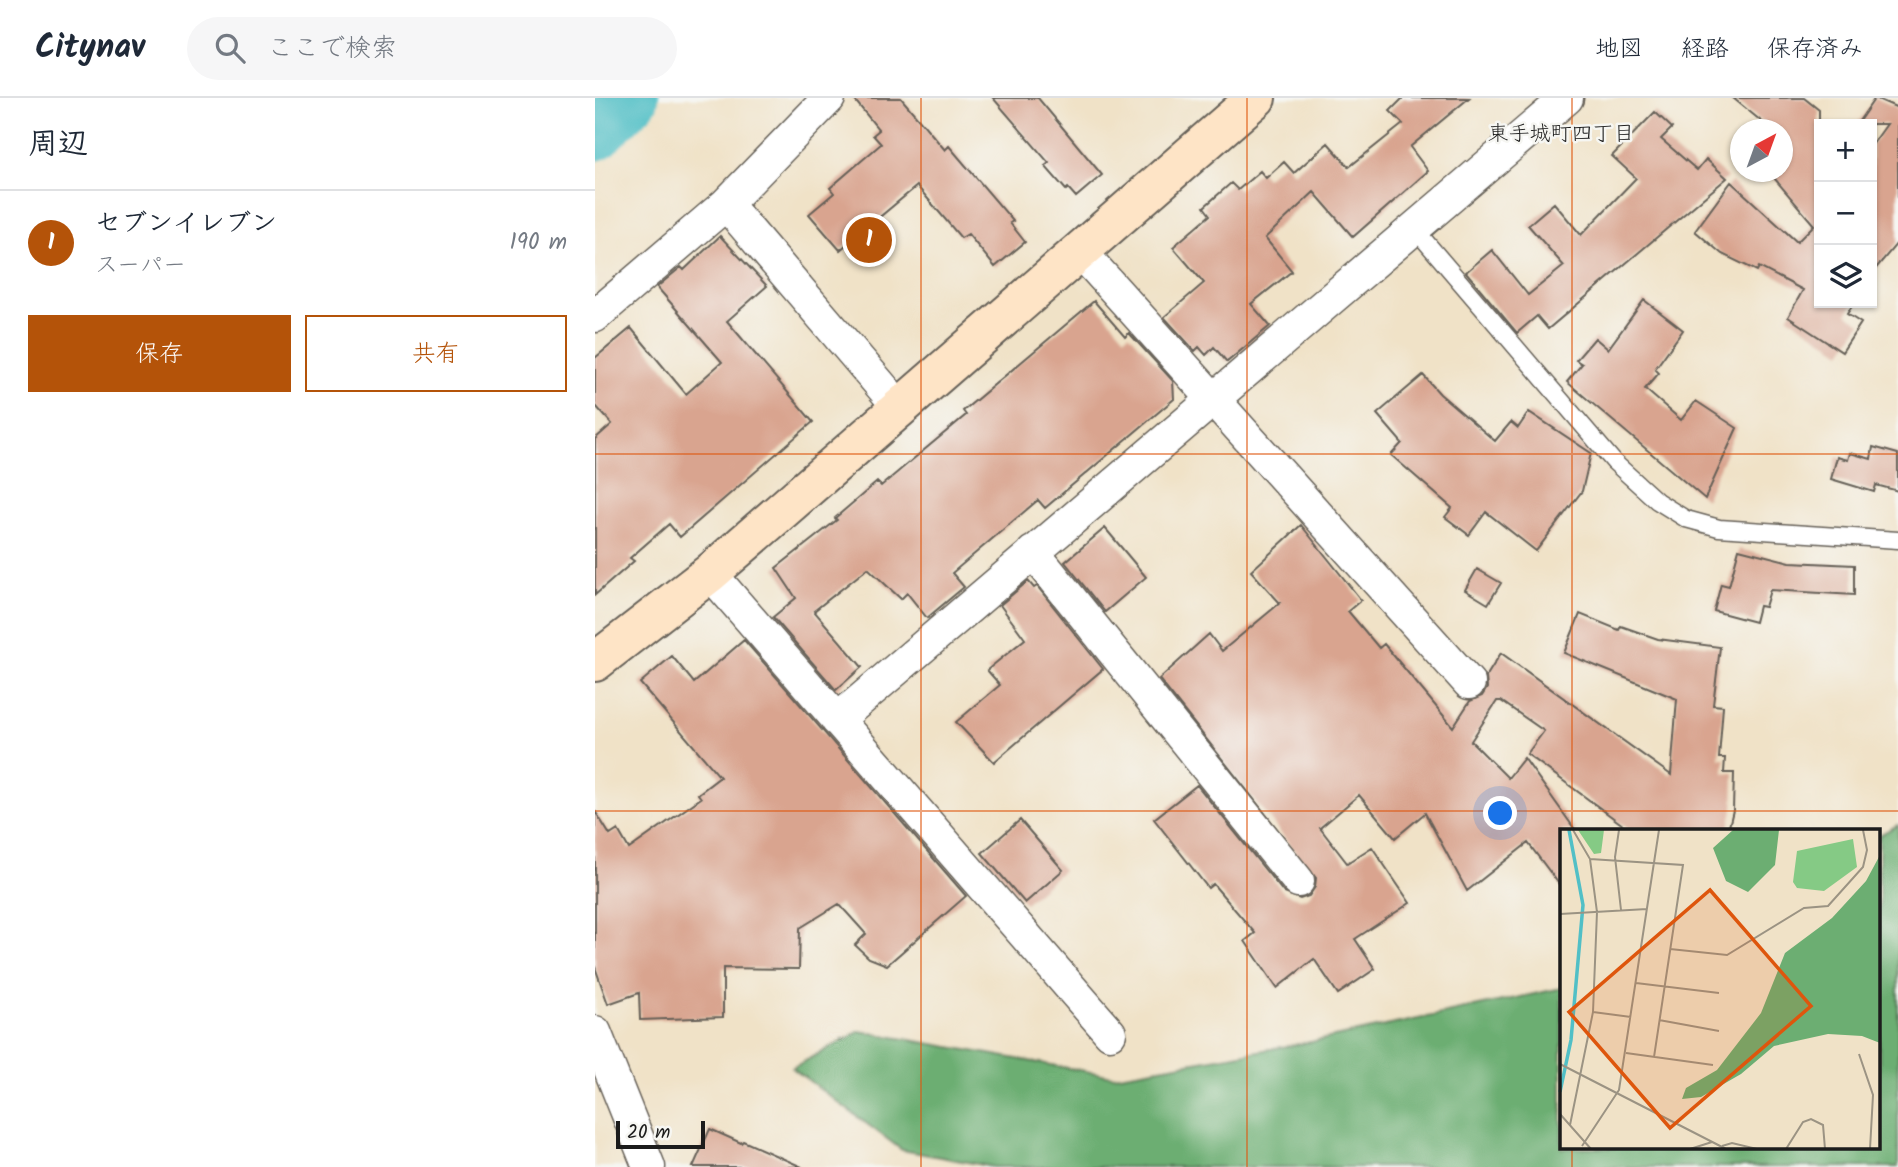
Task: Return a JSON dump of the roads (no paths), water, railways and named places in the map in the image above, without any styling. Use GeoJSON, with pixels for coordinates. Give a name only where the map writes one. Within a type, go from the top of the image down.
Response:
{"type":"FeatureCollection","features":[{"type":"Feature","properties":{"kind":"street"},"geometry":{"type":"LineString","coordinates":[[595,316],[726,204],[829,98]]}},
{"type":"Feature","properties":{"kind":"street"},"geometry":{"type":"LineString","coordinates":[[595,662],[710,572],[1256,98]]}},
{"type":"Feature","properties":{"kind":"street"},"geometry":{"type":"LineString","coordinates":[[837,720],[1567,98]]}},
{"type":"Feature","properties":{"kind":"street"},"geometry":{"type":"LineString","coordinates":[[726,204],[900,408]]}},
{"type":"Feature","properties":{"kind":"street"},"geometry":{"type":"LineString","coordinates":[[1079,250],[1469,683]]}},
{"type":"Feature","properties":{"kind":"street"},"geometry":{"type":"LineString","coordinates":[[1033,552],[1298,881]]}},
{"type":"Feature","properties":{"kind":"street"},"geometry":{"type":"LineString","coordinates":[[710,572],[1109,1033]]}},
{"type":"Feature","properties":{"kind":"street"},"geometry":{"type":"LineString","coordinates":[[595,1032],[649,1167]]}},
{"type":"Feature","properties":{"kind":"lane"},"geometry":{"type":"LineString","coordinates":[[1414,228],[1614,462],[1657,502],[1686,519],[1719,528],[1898,540]]}},
{"type":"Feature","properties":{"kind":"waterway"},"geometry":{"type":"LineString","coordinates":[[595,134],[632,98]]}},
{"type":"Feature","properties":{"kind":"place","name":"セブンイレブン"},"geometry":{"type":"Point","coordinates":[869,240]}},
{"type":"Feature","properties":{"kind":"district","name":"東手城町四丁目"},"geometry":{"type":"Point","coordinates":[1561,134]}}]}
